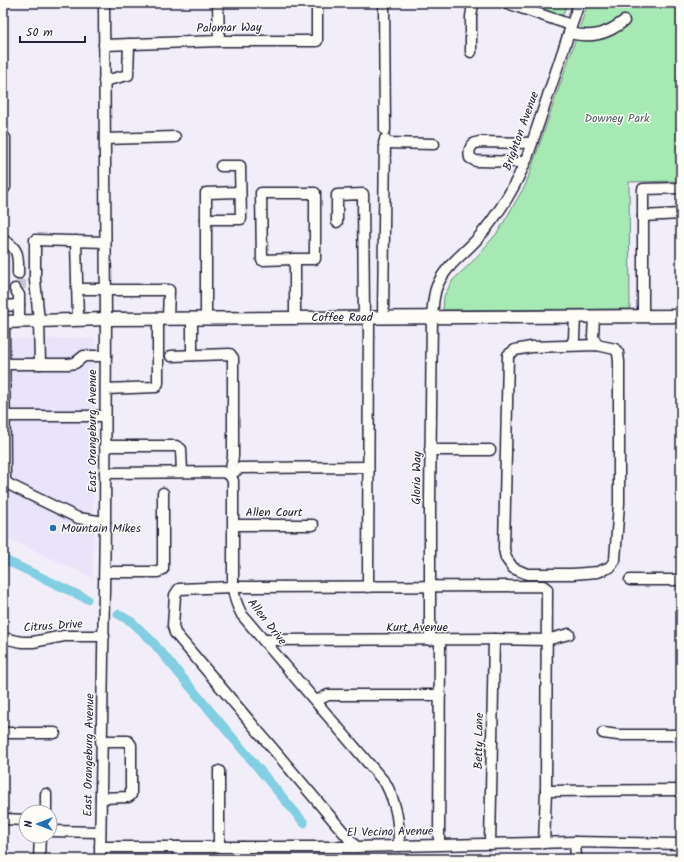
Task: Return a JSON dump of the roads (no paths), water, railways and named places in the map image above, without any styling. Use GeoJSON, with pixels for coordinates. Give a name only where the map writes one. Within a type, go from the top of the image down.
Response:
{"type":"FeatureCollection","features":[{"type":"Feature","properties":{"kind":"main road","name":"Coffee Road"},"geometry":{"type":"LineString","coordinates":[[3,322],[192,318],[681,316]]}},
{"type":"Feature","properties":{"kind":"street","name":"East Orangeburg Avenue"},"geometry":{"type":"LineString","coordinates":[[100,859],[105,572],[106,389],[104,3]]}},
{"type":"Feature","properties":{"kind":"street"},"geometry":{"type":"LineString","coordinates":[[218,3],[218,40]]}},
{"type":"Feature","properties":{"kind":"street","name":"Palomar Way"},"geometry":{"type":"LineString","coordinates":[[104,44],[218,40],[317,41],[317,3]]}},
{"type":"Feature","properties":{"kind":"street"},"geometry":{"type":"LineString","coordinates":[[383,317],[385,137],[384,3]]}},
{"type":"Feature","properties":{"kind":"street"},"geometry":{"type":"LineString","coordinates":[[471,52],[471,17],[473,3]]}},
{"type":"Feature","properties":{"kind":"street"},"geometry":{"type":"LineString","coordinates":[[507,3],[570,29],[577,35],[604,33],[624,21]]}},
{"type":"Feature","properties":{"kind":"street","name":"Brighton Avenue"},"geometry":{"type":"LineString","coordinates":[[432,317],[436,287],[446,269],[474,243],[495,217],[507,199],[525,162],[579,3]]}},
{"type":"Feature","properties":{"kind":"street"},"geometry":{"type":"LineString","coordinates":[[104,81],[128,75],[129,44]]}},
{"type":"Feature","properties":{"kind":"street"},"geometry":{"type":"LineString","coordinates":[[105,139],[175,137]]}},
{"type":"Feature","properties":{"kind":"street"},"geometry":{"type":"LineString","coordinates":[[385,137],[434,144]]}},
{"type":"Feature","properties":{"kind":"street"},"geometry":{"type":"LineString","coordinates":[[3,138],[5,138],[5,187],[3,190]]}},
{"type":"Feature","properties":{"kind":"street"},"geometry":{"type":"LineString","coordinates":[[525,162],[476,161],[470,158],[470,147],[474,143],[480,142],[532,143]]}},
{"type":"Feature","properties":{"kind":"street"},"geometry":{"type":"LineString","coordinates":[[206,219],[241,218],[240,166],[221,166]]}},
{"type":"Feature","properties":{"kind":"street"},"geometry":{"type":"LineString","coordinates":[[643,316],[643,190],[681,188]]}},
{"type":"Feature","properties":{"kind":"street"},"geometry":{"type":"LineString","coordinates":[[206,318],[206,193],[240,192]]}},
{"type":"Feature","properties":{"kind":"street"},"geometry":{"type":"LineString","coordinates":[[261,193],[315,193],[315,259],[295,259],[262,260],[261,193]]}},
{"type":"Feature","properties":{"kind":"street"},"geometry":{"type":"LineString","coordinates":[[337,222],[337,195],[363,194],[368,467],[368,587]]}},
{"type":"Feature","properties":{"kind":"street"},"geometry":{"type":"LineString","coordinates":[[643,216],[681,214]]}},
{"type":"Feature","properties":{"kind":"street"},"geometry":{"type":"LineString","coordinates":[[3,240],[15,248],[18,257],[19,322]]}},
{"type":"Feature","properties":{"kind":"street"},"geometry":{"type":"LineString","coordinates":[[40,364],[39,321],[34,280],[35,240],[105,242]]}},
{"type":"Feature","properties":{"kind":"street"},"geometry":{"type":"LineString","coordinates":[[76,241],[78,320]]}},
{"type":"Feature","properties":{"kind":"street"},"geometry":{"type":"LineString","coordinates":[[295,259],[295,318]]}},
{"type":"Feature","properties":{"kind":"street"},"geometry":{"type":"LineString","coordinates":[[3,306],[18,288]]}},
{"type":"Feature","properties":{"kind":"street"},"geometry":{"type":"LineString","coordinates":[[77,288],[106,290],[169,290],[163,319],[158,383],[156,387],[106,389]]}},
{"type":"Feature","properties":{"kind":"street"},"geometry":{"type":"LineString","coordinates":[[571,346],[574,339],[576,316]]}},
{"type":"Feature","properties":{"kind":"street"},"geometry":{"type":"LineString","coordinates":[[594,316],[593,337],[597,345]]}},
{"type":"Feature","properties":{"kind":"street","name":"Gloria Way"},"geometry":{"type":"LineString","coordinates":[[432,317],[429,587],[440,695],[439,844]]}},
{"type":"Feature","properties":{"kind":"street"},"geometry":{"type":"LineString","coordinates":[[192,318],[192,355]]}},
{"type":"Feature","properties":{"kind":"street"},"geometry":{"type":"LineString","coordinates":[[3,322],[5,482],[78,518],[105,522]]}},
{"type":"Feature","properties":{"kind":"street"},"geometry":{"type":"LineString","coordinates":[[597,345],[615,349],[618,353],[619,503],[615,560],[610,567],[598,572],[573,574],[527,574],[513,568],[506,558],[504,549],[508,355],[515,350],[530,346],[571,346],[597,345]]}},
{"type":"Feature","properties":{"kind":"street","name":"Allen Drive"},"geometry":{"type":"LineString","coordinates":[[171,356],[230,354],[234,358],[233,456],[230,475],[233,481],[234,596],[242,615],[386,784],[397,809],[399,846]]}},
{"type":"Feature","properties":{"kind":"street"},"geometry":{"type":"LineString","coordinates":[[4,362],[70,364],[75,363],[84,356],[106,356]]}},
{"type":"Feature","properties":{"kind":"street"},"geometry":{"type":"LineString","coordinates":[[4,416],[105,416]]}},
{"type":"Feature","properties":{"kind":"street"},"geometry":{"type":"LineString","coordinates":[[105,446],[176,446],[181,449],[182,472]]}},
{"type":"Feature","properties":{"kind":"street"},"geometry":{"type":"LineString","coordinates":[[430,450],[490,450]]}},
{"type":"Feature","properties":{"kind":"street"},"geometry":{"type":"LineString","coordinates":[[105,473],[223,472],[230,475],[240,468],[368,467]]}},
{"type":"Feature","properties":{"kind":"street"},"geometry":{"type":"LineString","coordinates":[[105,572],[158,572],[163,569],[163,493]]}},
{"type":"Feature","properties":{"kind":"street","name":"Allen Court"},"geometry":{"type":"LineString","coordinates":[[234,525],[313,525]]}},
{"type":"Feature","properties":{"kind":"street"},"geometry":{"type":"LineString","coordinates":[[630,580],[681,580]]}},
{"type":"Feature","properties":{"kind":"street"},"geometry":{"type":"LineString","coordinates":[[356,846],[175,633],[173,626],[175,595],[179,589],[234,587],[543,586],[547,589],[546,791],[544,843]]}},
{"type":"Feature","properties":{"kind":"street","name":"Kurt Avenue"},"geometry":{"type":"LineString","coordinates":[[263,640],[546,640],[569,634]]}},
{"type":"Feature","properties":{"kind":"street","name":"Citrus Drive"},"geometry":{"type":"LineString","coordinates":[[3,638],[22,642],[33,642],[64,636],[104,636]]}},
{"type":"Feature","properties":{"kind":"street","name":"Betty Lane"},"geometry":{"type":"LineString","coordinates":[[490,844],[494,639]]}},
{"type":"Feature","properties":{"kind":"street"},"geometry":{"type":"LineString","coordinates":[[316,701],[328,696],[440,695]]}},
{"type":"Feature","properties":{"kind":"street"},"geometry":{"type":"LineString","coordinates":[[3,734],[55,733]]}},
{"type":"Feature","properties":{"kind":"street"},"geometry":{"type":"LineString","coordinates":[[603,733],[618,735],[681,735]]}},
{"type":"Feature","properties":{"kind":"street"},"geometry":{"type":"LineString","coordinates":[[101,742],[128,741],[131,745],[131,795],[128,797],[101,798]]}},
{"type":"Feature","properties":{"kind":"street"},"geometry":{"type":"LineString","coordinates":[[219,771],[219,847]]}},
{"type":"Feature","properties":{"kind":"street"},"geometry":{"type":"LineString","coordinates":[[546,791],[681,790]]}},
{"type":"Feature","properties":{"kind":"street"},"geometry":{"type":"LineString","coordinates":[[46,794],[46,804]]}},
{"type":"Feature","properties":{"kind":"street"},"geometry":{"type":"LineString","coordinates":[[3,819],[18,820]]}},
{"type":"Feature","properties":{"kind":"street"},"geometry":{"type":"LineString","coordinates":[[58,831],[100,832]]}},
{"type":"Feature","properties":{"kind":"street"},"geometry":{"type":"LineString","coordinates":[[576,842],[576,859]]}},
{"type":"Feature","properties":{"kind":"street","name":"El Vecino Avenue"},"geometry":{"type":"LineString","coordinates":[[100,847],[399,846],[576,842],[681,844]]}},
{"type":"Feature","properties":{"kind":"street"},"geometry":{"type":"LineString","coordinates":[[39,859],[40,844]]}},
{"type":"Feature","properties":{"kind":"street"},"geometry":{"type":"LineString","coordinates":[[178,847],[179,859]]}},
{"type":"Feature","properties":{"kind":"street"},"geometry":{"type":"LineString","coordinates":[[243,847],[243,859]]}},
{"type":"Feature","properties":{"kind":"waterway"},"geometry":{"type":"LineString","coordinates":[[3,559],[87,599]]}},
{"type":"Feature","properties":{"kind":"waterway"},"geometry":{"type":"LineString","coordinates":[[118,614],[132,622],[151,640],[304,823]]}},
{"type":"Feature","properties":{"kind":"tunnel"},"geometry":{"type":"LineString","coordinates":[[21,280],[21,289]]}},
{"type":"Feature","properties":{"kind":"place","name":"Mountain Mikes"},"geometry":{"type":"Point","coordinates":[53,528]}},
{"type":"Feature","properties":{"kind":"park label","name":"Downey Park"},"geometry":{"type":"Point","coordinates":[617,118]}}]}
